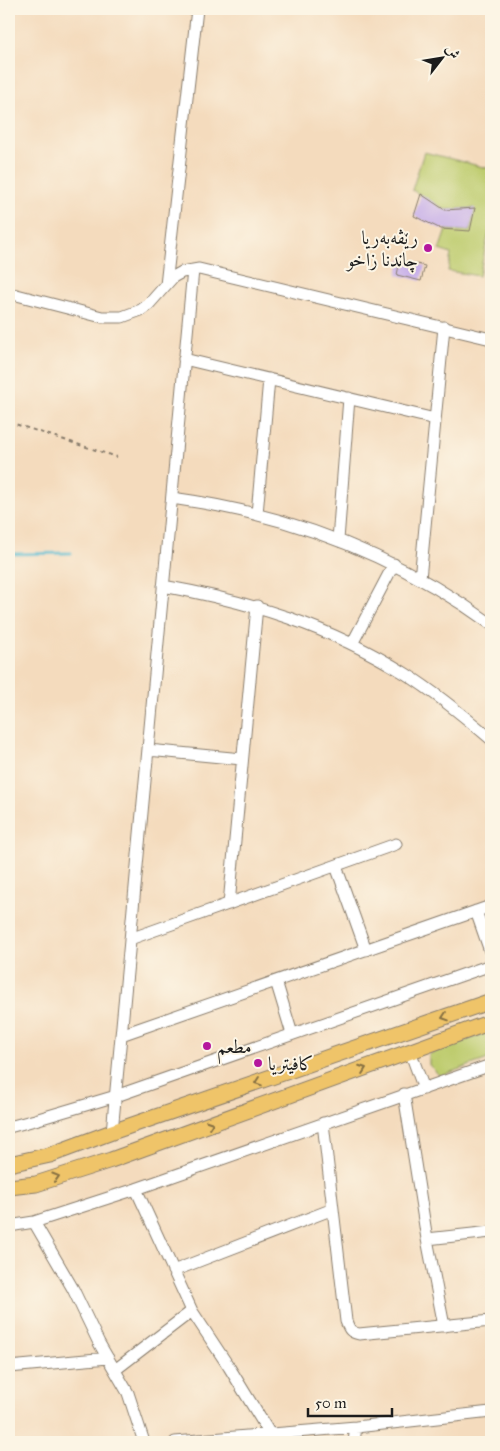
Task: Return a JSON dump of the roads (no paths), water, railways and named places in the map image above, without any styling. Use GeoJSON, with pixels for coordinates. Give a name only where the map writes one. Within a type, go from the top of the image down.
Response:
{"type":"FeatureCollection","features":[{"type":"Feature","properties":{"kind":"main road"},"geometry":{"type":"LineString","coordinates":[[9,1164],[50,1155],[491,1001]]}},
{"type":"Feature","properties":{"kind":"main road"},"geometry":{"type":"LineString","coordinates":[[9,1188],[36,1184],[111,1160],[491,1022]]}},
{"type":"Feature","properties":{"kind":"street"},"geometry":{"type":"LineString","coordinates":[[166,285],[197,9]]}},
{"type":"Feature","properties":{"kind":"street"},"geometry":{"type":"LineString","coordinates":[[112,1132],[193,270]]}},
{"type":"Feature","properties":{"kind":"street"},"geometry":{"type":"LineString","coordinates":[[9,292],[112,318],[122,318],[141,310],[149,304],[173,277],[182,272],[205,270],[491,338]]}},
{"type":"Feature","properties":{"kind":"street"},"geometry":{"type":"LineString","coordinates":[[420,579],[444,327]]}},
{"type":"Feature","properties":{"kind":"street"},"geometry":{"type":"LineString","coordinates":[[184,359],[435,419]]}},
{"type":"Feature","properties":{"kind":"street"},"geometry":{"type":"LineString","coordinates":[[257,514],[269,379]]}},
{"type":"Feature","properties":{"kind":"street"},"geometry":{"type":"LineString","coordinates":[[338,540],[349,398]]}},
{"type":"Feature","properties":{"kind":"street"},"geometry":{"type":"LineString","coordinates":[[172,498],[230,507],[338,540],[394,564],[464,604],[491,624]]}},
{"type":"Feature","properties":{"kind":"street"},"geometry":{"type":"LineString","coordinates":[[352,644],[394,564]]}},
{"type":"Feature","properties":{"kind":"street"},"geometry":{"type":"LineString","coordinates":[[163,586],[210,594],[257,606],[308,624],[352,644],[406,674],[452,706],[491,739]]}},
{"type":"Feature","properties":{"kind":"street"},"geometry":{"type":"LineString","coordinates":[[229,904],[257,606]]}},
{"type":"Feature","properties":{"kind":"street"},"geometry":{"type":"LineString","coordinates":[[148,750],[242,759]]}},
{"type":"Feature","properties":{"kind":"street"},"geometry":{"type":"LineString","coordinates":[[130,939],[396,844]]}},
{"type":"Feature","properties":{"kind":"street"},"geometry":{"type":"LineString","coordinates":[[336,866],[366,950]]}},
{"type":"Feature","properties":{"kind":"street"},"geometry":{"type":"LineString","coordinates":[[122,1035],[491,906]]}},
{"type":"Feature","properties":{"kind":"street"},"geometry":{"type":"LineString","coordinates":[[476,911],[491,954]]}},
{"type":"Feature","properties":{"kind":"street"},"geometry":{"type":"LineString","coordinates":[[9,1127],[116,1096],[491,965]]}},
{"type":"Feature","properties":{"kind":"street"},"geometry":{"type":"LineString","coordinates":[[276,981],[292,1034]]}},
{"type":"Feature","properties":{"kind":"street"},"geometry":{"type":"LineString","coordinates":[[410,1051],[424,1089]]}},
{"type":"Feature","properties":{"kind":"street"},"geometry":{"type":"LineString","coordinates":[[9,1226],[34,1222],[136,1189],[491,1065]]}},
{"type":"Feature","properties":{"kind":"street"},"geometry":{"type":"LineString","coordinates":[[404,1094],[427,1240],[444,1326]]}},
{"type":"Feature","properties":{"kind":"street"},"geometry":{"type":"LineString","coordinates":[[323,1124],[346,1321],[349,1329],[353,1333],[359,1334],[491,1322]]}},
{"type":"Feature","properties":{"kind":"street"},"geometry":{"type":"LineString","coordinates":[[136,1189],[192,1311],[229,1368],[270,1438]]}},
{"type":"Feature","properties":{"kind":"street"},"geometry":{"type":"LineString","coordinates":[[173,1271],[333,1209]]}},
{"type":"Feature","properties":{"kind":"street"},"geometry":{"type":"LineString","coordinates":[[34,1222],[73,1289],[128,1393],[144,1442]]}},
{"type":"Feature","properties":{"kind":"street"},"geometry":{"type":"LineString","coordinates":[[427,1240],[491,1232]]}},
{"type":"Feature","properties":{"kind":"street"},"geometry":{"type":"LineString","coordinates":[[115,1370],[192,1311]]}},
{"type":"Feature","properties":{"kind":"street"},"geometry":{"type":"LineString","coordinates":[[9,1367],[108,1358]]}},
{"type":"Feature","properties":{"kind":"street"},"geometry":{"type":"LineString","coordinates":[[175,1442],[270,1438],[491,1412]]}},
{"type":"Feature","properties":{"kind":"street"},"geometry":{"type":"LineString","coordinates":[[354,1442],[356,1427]]}},
{"type":"Feature","properties":{"kind":"waterway"},"geometry":{"type":"LineString","coordinates":[[9,554],[71,553]]}},
{"type":"Feature","properties":{"kind":"place","name":"رێڤه‌به‌ريا چاندنا زاخو"},"geometry":{"type":"Point","coordinates":[428,248]}},
{"type":"Feature","properties":{"kind":"place","name":"مطعم"},"geometry":{"type":"Point","coordinates":[207,1046]}},
{"type":"Feature","properties":{"kind":"place","name":"كافيتريا"},"geometry":{"type":"Point","coordinates":[258,1063]}}]}
